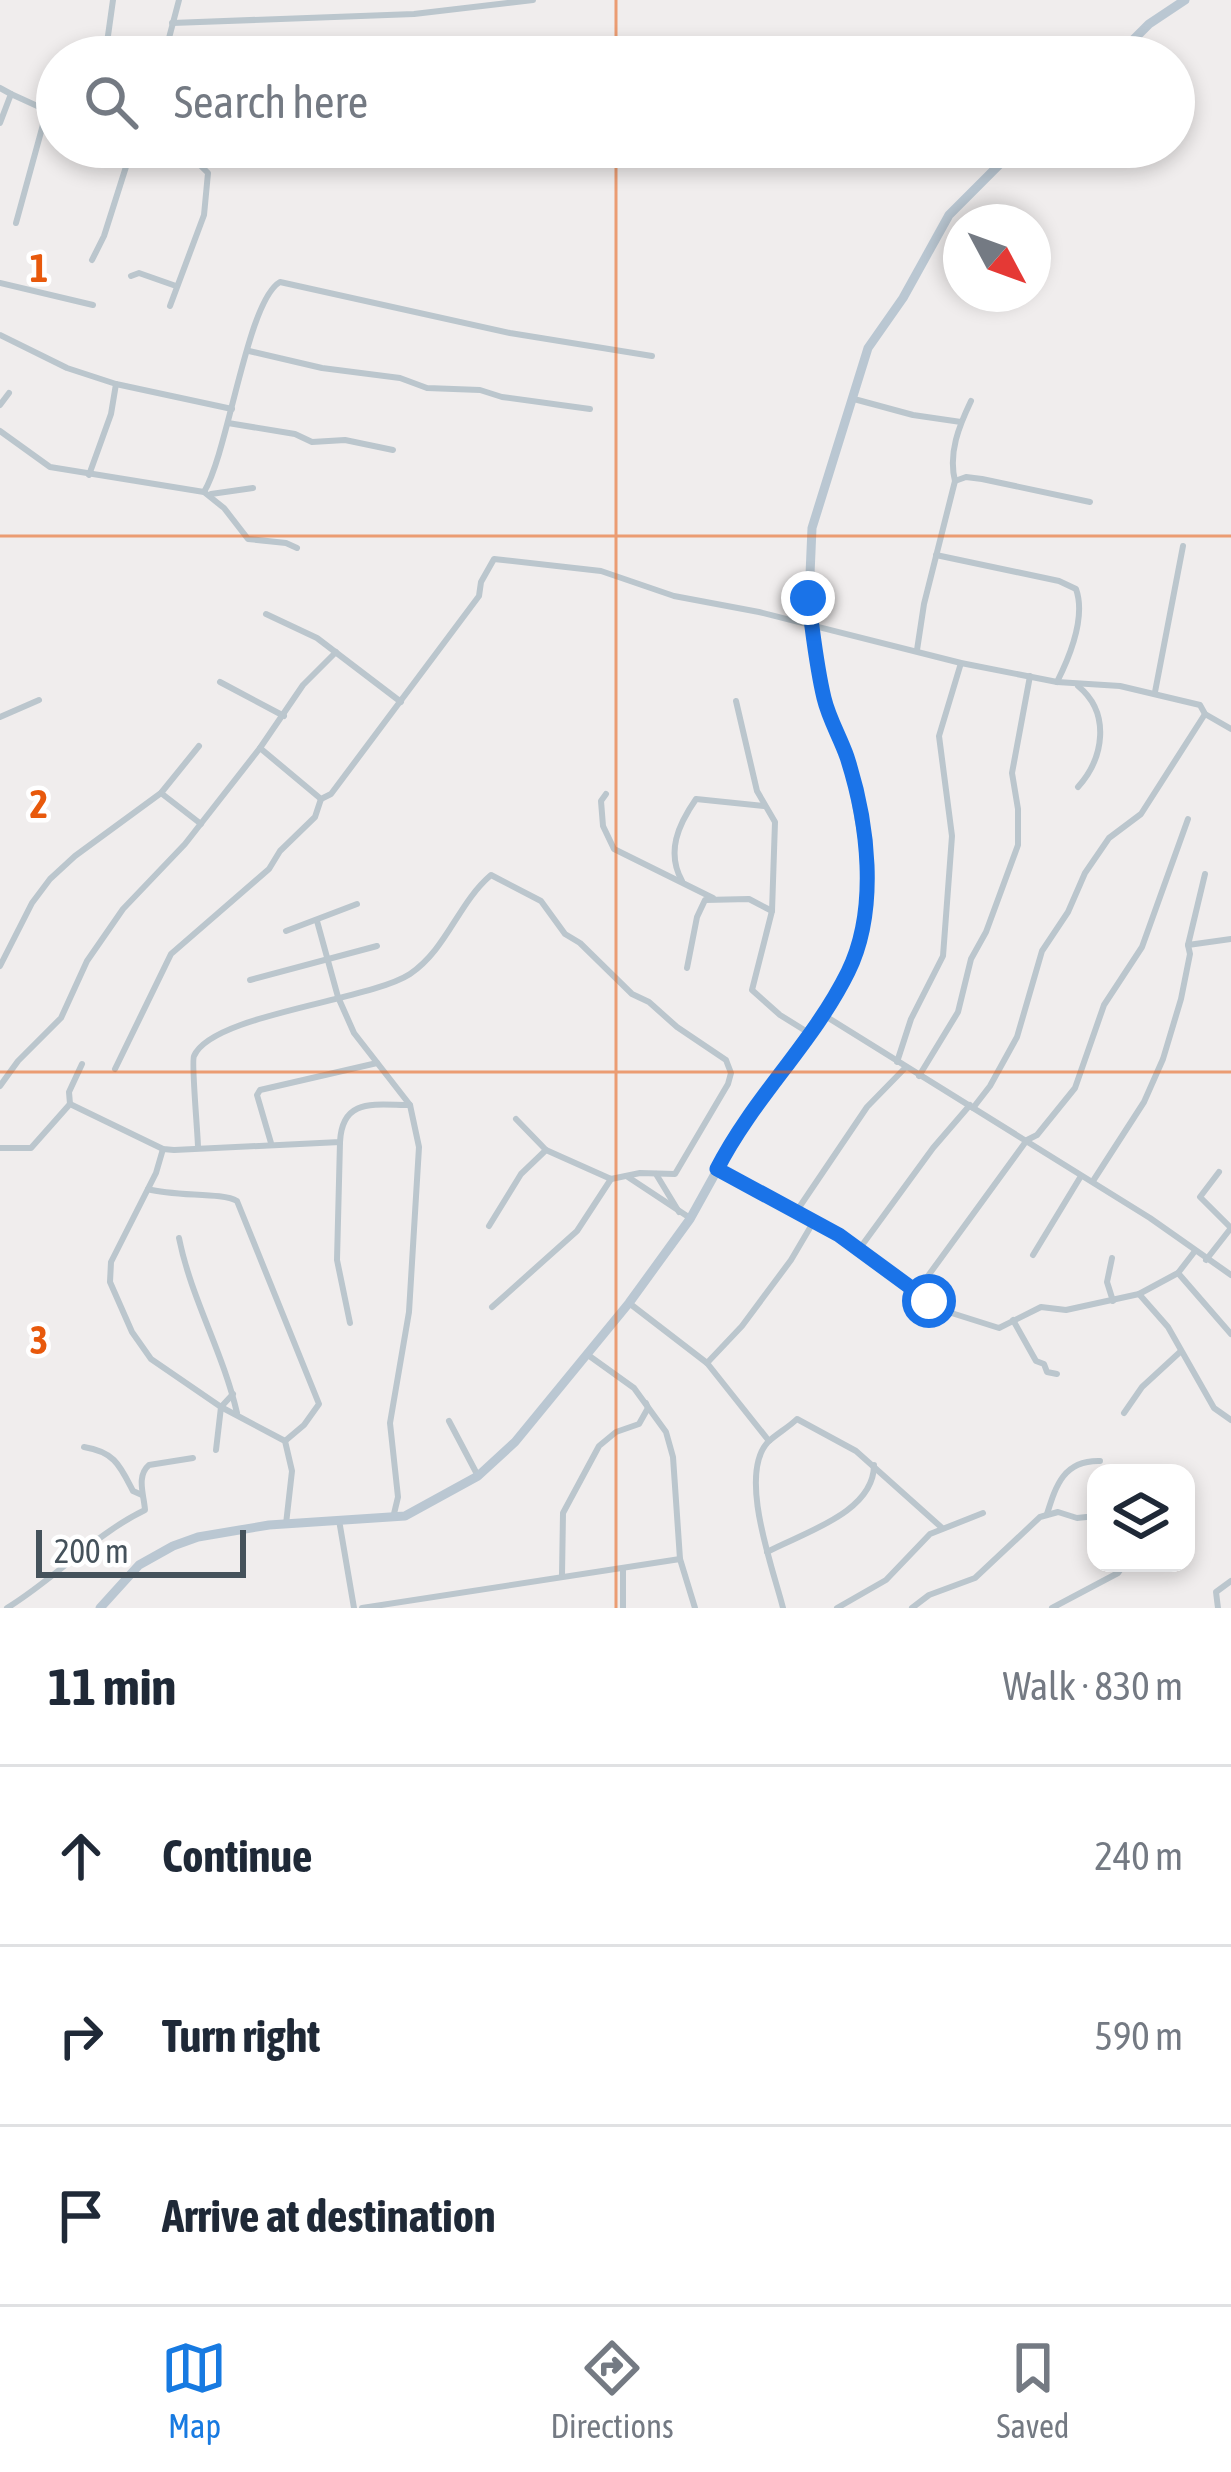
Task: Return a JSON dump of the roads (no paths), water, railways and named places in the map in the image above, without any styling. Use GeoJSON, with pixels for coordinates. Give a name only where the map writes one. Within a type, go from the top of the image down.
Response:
{"type":"FeatureCollection","features":[{"type":"Feature","properties":{"kind":"street"},"geometry":{"type":"LineString","coordinates":[[108,36],[113,0]]}},
{"type":"Feature","properties":{"kind":"street"},"geometry":{"type":"LineString","coordinates":[[169,36],[179,0]]}},
{"type":"Feature","properties":{"kind":"street"},"geometry":{"type":"LineString","coordinates":[[172,23],[414,14],[532,0]]}},
{"type":"Feature","properties":{"kind":"street"},"geometry":{"type":"LineString","coordinates":[[1137,36],[1185,0]]}},
{"type":"Feature","properties":{"kind":"street"},"geometry":{"type":"LineString","coordinates":[[0,88],[36,105]]}},
{"type":"Feature","properties":{"kind":"street"},"geometry":{"type":"LineString","coordinates":[[0,123],[10,94]]}},
{"type":"Feature","properties":{"kind":"street"},"geometry":{"type":"LineString","coordinates":[[16,223],[36,150]]}},
{"type":"Feature","properties":{"kind":"street"},"geometry":{"type":"LineString","coordinates":[[92,260],[123,168]]}},
{"type":"Feature","properties":{"kind":"street"},"geometry":{"type":"LineString","coordinates":[[170,306],[204,215],[208,173],[203,168]]}},
{"type":"Feature","properties":{"kind":"street"},"geometry":{"type":"LineString","coordinates":[[100,1608],[139,1565],[198,1537],[286,1524],[394,1518],[422,1510],[478,1476],[515,1442],[629,1303],[691,1219],[746,1118],[823,1015],[859,944],[867,884],[856,794],[824,698],[808,547],[868,348],[904,298],[949,215],[994,168]]}},
{"type":"Feature","properties":{"kind":"street"},"geometry":{"type":"LineString","coordinates":[[131,276],[139,273],[176,286]]}},
{"type":"Feature","properties":{"kind":"street"},"geometry":{"type":"LineString","coordinates":[[206,493],[268,292],[280,282],[510,333],[652,356]]}},
{"type":"Feature","properties":{"kind":"street"},"geometry":{"type":"LineString","coordinates":[[0,283],[94,305]]}},
{"type":"Feature","properties":{"kind":"street"},"geometry":{"type":"LineString","coordinates":[[0,335],[67,368],[116,384],[232,409]]}},
{"type":"Feature","properties":{"kind":"street"},"geometry":{"type":"LineString","coordinates":[[248,350],[322,368],[400,378],[427,388],[480,390],[590,409]]}},
{"type":"Feature","properties":{"kind":"street"},"geometry":{"type":"LineString","coordinates":[[89,475],[111,414],[116,384]]}},
{"type":"Feature","properties":{"kind":"street"},"geometry":{"type":"LineString","coordinates":[[0,405],[9,393]]}},
{"type":"Feature","properties":{"kind":"street"},"geometry":{"type":"LineString","coordinates":[[852,398],[961,422]]}},
{"type":"Feature","properties":{"kind":"street"},"geometry":{"type":"LineString","coordinates":[[917,650],[955,481],[954,447],[971,401]]}},
{"type":"Feature","properties":{"kind":"street"},"geometry":{"type":"LineString","coordinates":[[228,423],[295,434],[312,442],[345,440],[393,450]]}},
{"type":"Feature","properties":{"kind":"street"},"geometry":{"type":"LineString","coordinates":[[0,430],[40,462],[89,475],[206,493],[254,488]]}},
{"type":"Feature","properties":{"kind":"street"},"geometry":{"type":"LineString","coordinates":[[955,481],[982,479],[1090,502]]}},
{"type":"Feature","properties":{"kind":"street"},"geometry":{"type":"LineString","coordinates":[[206,493],[248,539],[297,548]]}},
{"type":"Feature","properties":{"kind":"street"},"geometry":{"type":"LineString","coordinates":[[1155,692],[1183,546]]}},
{"type":"Feature","properties":{"kind":"street"},"geometry":{"type":"LineString","coordinates":[[936,555],[1059,580],[1076,589],[1080,605],[1075,633],[1057,682]]}},
{"type":"Feature","properties":{"kind":"street"},"geometry":{"type":"LineString","coordinates":[[116,1069],[171,954],[269,869],[280,850],[315,817],[321,800],[337,789],[479,596],[489,564],[502,557],[601,571],[674,596],[759,612],[961,663],[1057,682],[1155,692],[1200,705],[1204,714],[1231,728]]}},
{"type":"Feature","properties":{"kind":"street"},"geometry":{"type":"LineString","coordinates":[[266,614],[301,628],[401,702]]}},
{"type":"Feature","properties":{"kind":"street"},"geometry":{"type":"LineString","coordinates":[[0,1086],[61,1018],[87,962],[123,909],[202,824],[316,668],[335,652]]}},
{"type":"Feature","properties":{"kind":"street"},"geometry":{"type":"LineString","coordinates":[[897,1062],[911,1019],[944,956],[952,836],[939,736],[961,663]]}},
{"type":"Feature","properties":{"kind":"street"},"geometry":{"type":"LineString","coordinates":[[919,1076],[958,1012],[971,959],[1018,845],[1012,772],[1030,676]]}},
{"type":"Feature","properties":{"kind":"street"},"geometry":{"type":"LineString","coordinates":[[220,682],[284,716]]}},
{"type":"Feature","properties":{"kind":"street"},"geometry":{"type":"LineString","coordinates":[[1075,684],[1088,694],[1101,720],[1097,750],[1088,776],[1078,787]]}},
{"type":"Feature","properties":{"kind":"street"},"geometry":{"type":"LineString","coordinates":[[0,717],[39,700]]}},
{"type":"Feature","properties":{"kind":"street"},"geometry":{"type":"LineString","coordinates":[[736,701],[764,806],[776,822],[772,911],[752,990],[809,1034]]}},
{"type":"Feature","properties":{"kind":"street"},"geometry":{"type":"LineString","coordinates":[[860,1248],[933,1148],[990,1086],[1017,1037],[1042,951],[1068,912],[1085,873],[1109,838],[1141,814],[1204,714]]}},
{"type":"Feature","properties":{"kind":"street"},"geometry":{"type":"LineString","coordinates":[[0,966],[32,903],[50,879],[160,793],[200,746]]}},
{"type":"Feature","properties":{"kind":"street"},"geometry":{"type":"LineString","coordinates":[[260,748],[321,800]]}},
{"type":"Feature","properties":{"kind":"street"},"geometry":{"type":"LineString","coordinates":[[160,793],[202,824]]}},
{"type":"Feature","properties":{"kind":"street"},"geometry":{"type":"LineString","coordinates":[[606,794],[601,806],[609,842],[621,853],[712,898],[757,901],[772,911]]}},
{"type":"Feature","properties":{"kind":"street"},"geometry":{"type":"LineString","coordinates":[[684,885],[672,857],[696,799],[764,806]]}},
{"type":"Feature","properties":{"kind":"street"},"geometry":{"type":"LineString","coordinates":[[917,1291],[1027,1140],[1037,1135],[1076,1088],[1104,1005],[1142,947],[1188,819]]}},
{"type":"Feature","properties":{"kind":"street"},"geometry":{"type":"LineString","coordinates":[[1092,1182],[1144,1102],[1157,1072],[1181,999],[1204,874]]}},
{"type":"Feature","properties":{"kind":"street"},"geometry":{"type":"LineString","coordinates":[[198,1148],[191,1063],[197,1050],[219,1034],[411,974],[440,947],[458,913],[488,876],[541,902],[565,934],[621,985],[730,1066],[728,1084],[683,1166],[670,1175],[610,1179],[546,1150],[516,1119]]}},
{"type":"Feature","properties":{"kind":"street"},"geometry":{"type":"LineString","coordinates":[[687,968],[701,906],[712,898]]}},
{"type":"Feature","properties":{"kind":"street"},"geometry":{"type":"LineString","coordinates":[[286,931],[357,904]]}},
{"type":"Feature","properties":{"kind":"street"},"geometry":{"type":"LineString","coordinates":[[317,922],[338,997],[357,1038],[410,1105],[419,1147],[410,1312],[390,1423],[398,1497],[394,1518]]}},
{"type":"Feature","properties":{"kind":"street"},"geometry":{"type":"LineString","coordinates":[[1188,946],[1231,939]]}},
{"type":"Feature","properties":{"kind":"street"},"geometry":{"type":"LineString","coordinates":[[250,980],[377,946]]}},
{"type":"Feature","properties":{"kind":"street"},"geometry":{"type":"LineString","coordinates":[[823,1015],[1027,1140],[1231,1274]]}},
{"type":"Feature","properties":{"kind":"street"},"geometry":{"type":"LineString","coordinates":[[272,1144],[257,1095],[260,1090],[377,1063]]}},
{"type":"Feature","properties":{"kind":"street"},"geometry":{"type":"LineString","coordinates":[[0,1148],[31,1148],[70,1104],[69,1093],[82,1064]]}},
{"type":"Feature","properties":{"kind":"street"},"geometry":{"type":"LineString","coordinates":[[796,1212],[867,1107],[906,1067]]}},
{"type":"Feature","properties":{"kind":"street"},"geometry":{"type":"LineString","coordinates":[[70,1104],[163,1149],[340,1142]]}},
{"type":"Feature","properties":{"kind":"street"},"geometry":{"type":"LineString","coordinates":[[350,1323],[337,1260],[344,1118],[355,1108],[410,1105]]}},
{"type":"Feature","properties":{"kind":"street"},"geometry":{"type":"LineString","coordinates":[[163,1149],[111,1262],[110,1282],[142,1349],[221,1407],[285,1441],[292,1472],[286,1524]]}},
{"type":"Feature","properties":{"kind":"street"},"geometry":{"type":"LineString","coordinates":[[489,1226],[521,1174],[546,1150]]}},
{"type":"Feature","properties":{"kind":"street"},"geometry":{"type":"LineString","coordinates":[[717,1169],[860,1248],[955,1315],[999,1328],[1041,1306],[1066,1310],[1139,1294],[1178,1273],[1195,1251]]}},
{"type":"Feature","properties":{"kind":"street"},"geometry":{"type":"LineString","coordinates":[[1206,1260],[1231,1228],[1200,1197],[1220,1172]]}},
{"type":"Feature","properties":{"kind":"street"},"geometry":{"type":"LineString","coordinates":[[511,1178],[521,1174]]}},
{"type":"Feature","properties":{"kind":"street"},"geometry":{"type":"LineString","coordinates":[[656,1174],[679,1212]]}},
{"type":"Feature","properties":{"kind":"street"},"geometry":{"type":"LineString","coordinates":[[1033,1255],[1082,1175]]}},
{"type":"Feature","properties":{"kind":"street"},"geometry":{"type":"LineString","coordinates":[[628,1177],[691,1219]]}},
{"type":"Feature","properties":{"kind":"street"},"geometry":{"type":"LineString","coordinates":[[492,1307],[577,1231],[610,1179]]}},
{"type":"Feature","properties":{"kind":"street"},"geometry":{"type":"LineString","coordinates":[[148,1189],[181,1197],[222,1195],[237,1202],[319,1404],[285,1441]]}},
{"type":"Feature","properties":{"kind":"street"},"geometry":{"type":"LineString","coordinates":[[707,1364],[783,1271],[814,1220]]}},
{"type":"Feature","properties":{"kind":"street"},"geometry":{"type":"LineString","coordinates":[[179,1238],[186,1273],[216,1343],[237,1413]]}},
{"type":"Feature","properties":{"kind":"street"},"geometry":{"type":"LineString","coordinates":[[1112,1258],[1107,1282],[1113,1300]]}},
{"type":"Feature","properties":{"kind":"street"},"geometry":{"type":"LineString","coordinates":[[1178,1273],[1231,1334]]}},
{"type":"Feature","properties":{"kind":"street"},"geometry":{"type":"LineString","coordinates":[[1139,1294],[1168,1327],[1214,1408],[1231,1420]]}},
{"type":"Feature","properties":{"kind":"street"},"geometry":{"type":"LineString","coordinates":[[629,1303],[707,1364],[769,1441]]}},
{"type":"Feature","properties":{"kind":"street"},"geometry":{"type":"LineString","coordinates":[[1013,1320],[1036,1361],[1057,1374]]}},
{"type":"Feature","properties":{"kind":"street"},"geometry":{"type":"LineString","coordinates":[[1124,1413],[1142,1387],[1180,1352]]}},
{"type":"Feature","properties":{"kind":"street"},"geometry":{"type":"LineString","coordinates":[[586,1354],[644,1400],[666,1432],[673,1457],[680,1559],[695,1608]]}},
{"type":"Feature","properties":{"kind":"street"},"geometry":{"type":"LineString","coordinates":[[216,1450],[221,1407],[232,1394]]}},
{"type":"Feature","properties":{"kind":"street"},"geometry":{"type":"LineString","coordinates":[[562,1576],[563,1514],[599,1446],[616,1432],[639,1424],[648,1408],[644,1400]]}},
{"type":"Feature","properties":{"kind":"street"},"geometry":{"type":"LineString","coordinates":[[448,1420],[478,1476]]}},
{"type":"Feature","properties":{"kind":"street"},"geometry":{"type":"LineString","coordinates":[[783,1608],[758,1522],[757,1493],[769,1441],[801,1420],[874,1465],[941,1526]]}},
{"type":"Feature","properties":{"kind":"street"},"geometry":{"type":"LineString","coordinates":[[85,1447],[112,1456],[133,1491],[142,1495]]}},
{"type":"Feature","properties":{"kind":"street"},"geometry":{"type":"LineString","coordinates":[[7,1608],[42,1587],[109,1531],[145,1510],[142,1474],[149,1465],[193,1458]]}},
{"type":"Feature","properties":{"kind":"street"},"geometry":{"type":"LineString","coordinates":[[1047,1514],[1056,1481],[1083,1462],[1100,1461]]}},
{"type":"Feature","properties":{"kind":"street"},"geometry":{"type":"LineString","coordinates":[[767,1552],[854,1505],[872,1484],[874,1465]]}},
{"type":"Feature","properties":{"kind":"street"},"geometry":{"type":"LineString","coordinates":[[912,1608],[929,1595],[975,1578],[1029,1523],[1058,1512],[1087,1517]]}},
{"type":"Feature","properties":{"kind":"street"},"geometry":{"type":"LineString","coordinates":[[837,1608],[886,1580],[941,1526],[983,1513]]}},
{"type":"Feature","properties":{"kind":"street"},"geometry":{"type":"LineString","coordinates":[[339,1520],[364,1608],[680,1559]]}},
{"type":"Feature","properties":{"kind":"street"},"geometry":{"type":"LineString","coordinates":[[623,1569],[623,1608]]}},
{"type":"Feature","properties":{"kind":"street"},"geometry":{"type":"LineString","coordinates":[[1052,1608],[1119,1572]]}},
{"type":"Feature","properties":{"kind":"street"},"geometry":{"type":"LineString","coordinates":[[1218,1608],[1216,1592],[1231,1581]]}}]}
